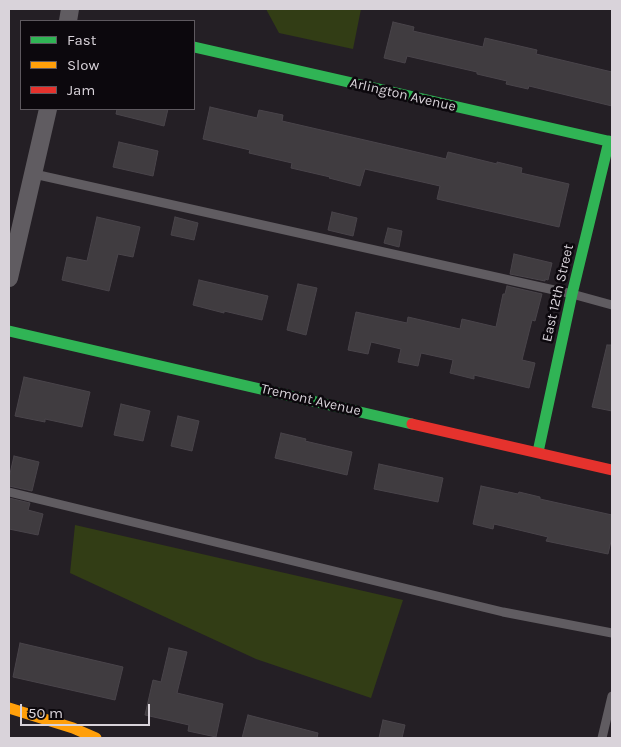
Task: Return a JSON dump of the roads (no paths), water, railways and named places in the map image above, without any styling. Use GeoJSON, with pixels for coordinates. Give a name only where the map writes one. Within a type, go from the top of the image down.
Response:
{"type":"FeatureCollection","features":[{"type":"Feature","properties":{"kind":"street","name":"Arlington Avenue"},"geometry":{"type":"LineString","coordinates":[[195,47],[611,142]]}},
{"type":"Feature","properties":{"kind":"street"},"geometry":{"type":"LineString","coordinates":[[9,275],[13,237],[34,174],[48,110]]}},
{"type":"Feature","properties":{"kind":"street","name":"East 12th Street"},"geometry":{"type":"LineString","coordinates":[[538,452],[572,294],[611,142]]}},
{"type":"Feature","properties":{"kind":"street","name":"Tremont Avenue"},"geometry":{"type":"LineString","coordinates":[[9,331],[612,470]]}},
{"type":"Feature","properties":{"kind":"street"},"geometry":{"type":"LineString","coordinates":[[9,708],[73,728],[96,738]]}},
{"type":"Feature","properties":{"kind":"lane"},"geometry":{"type":"LineString","coordinates":[[34,174],[572,294],[612,305]]}},
{"type":"Feature","properties":{"kind":"lane"},"geometry":{"type":"LineString","coordinates":[[9,492],[503,612],[612,633]]}},
{"type":"Feature","properties":{"kind":"lane"},"geometry":{"type":"LineString","coordinates":[[602,738],[612,696]]}}]}
